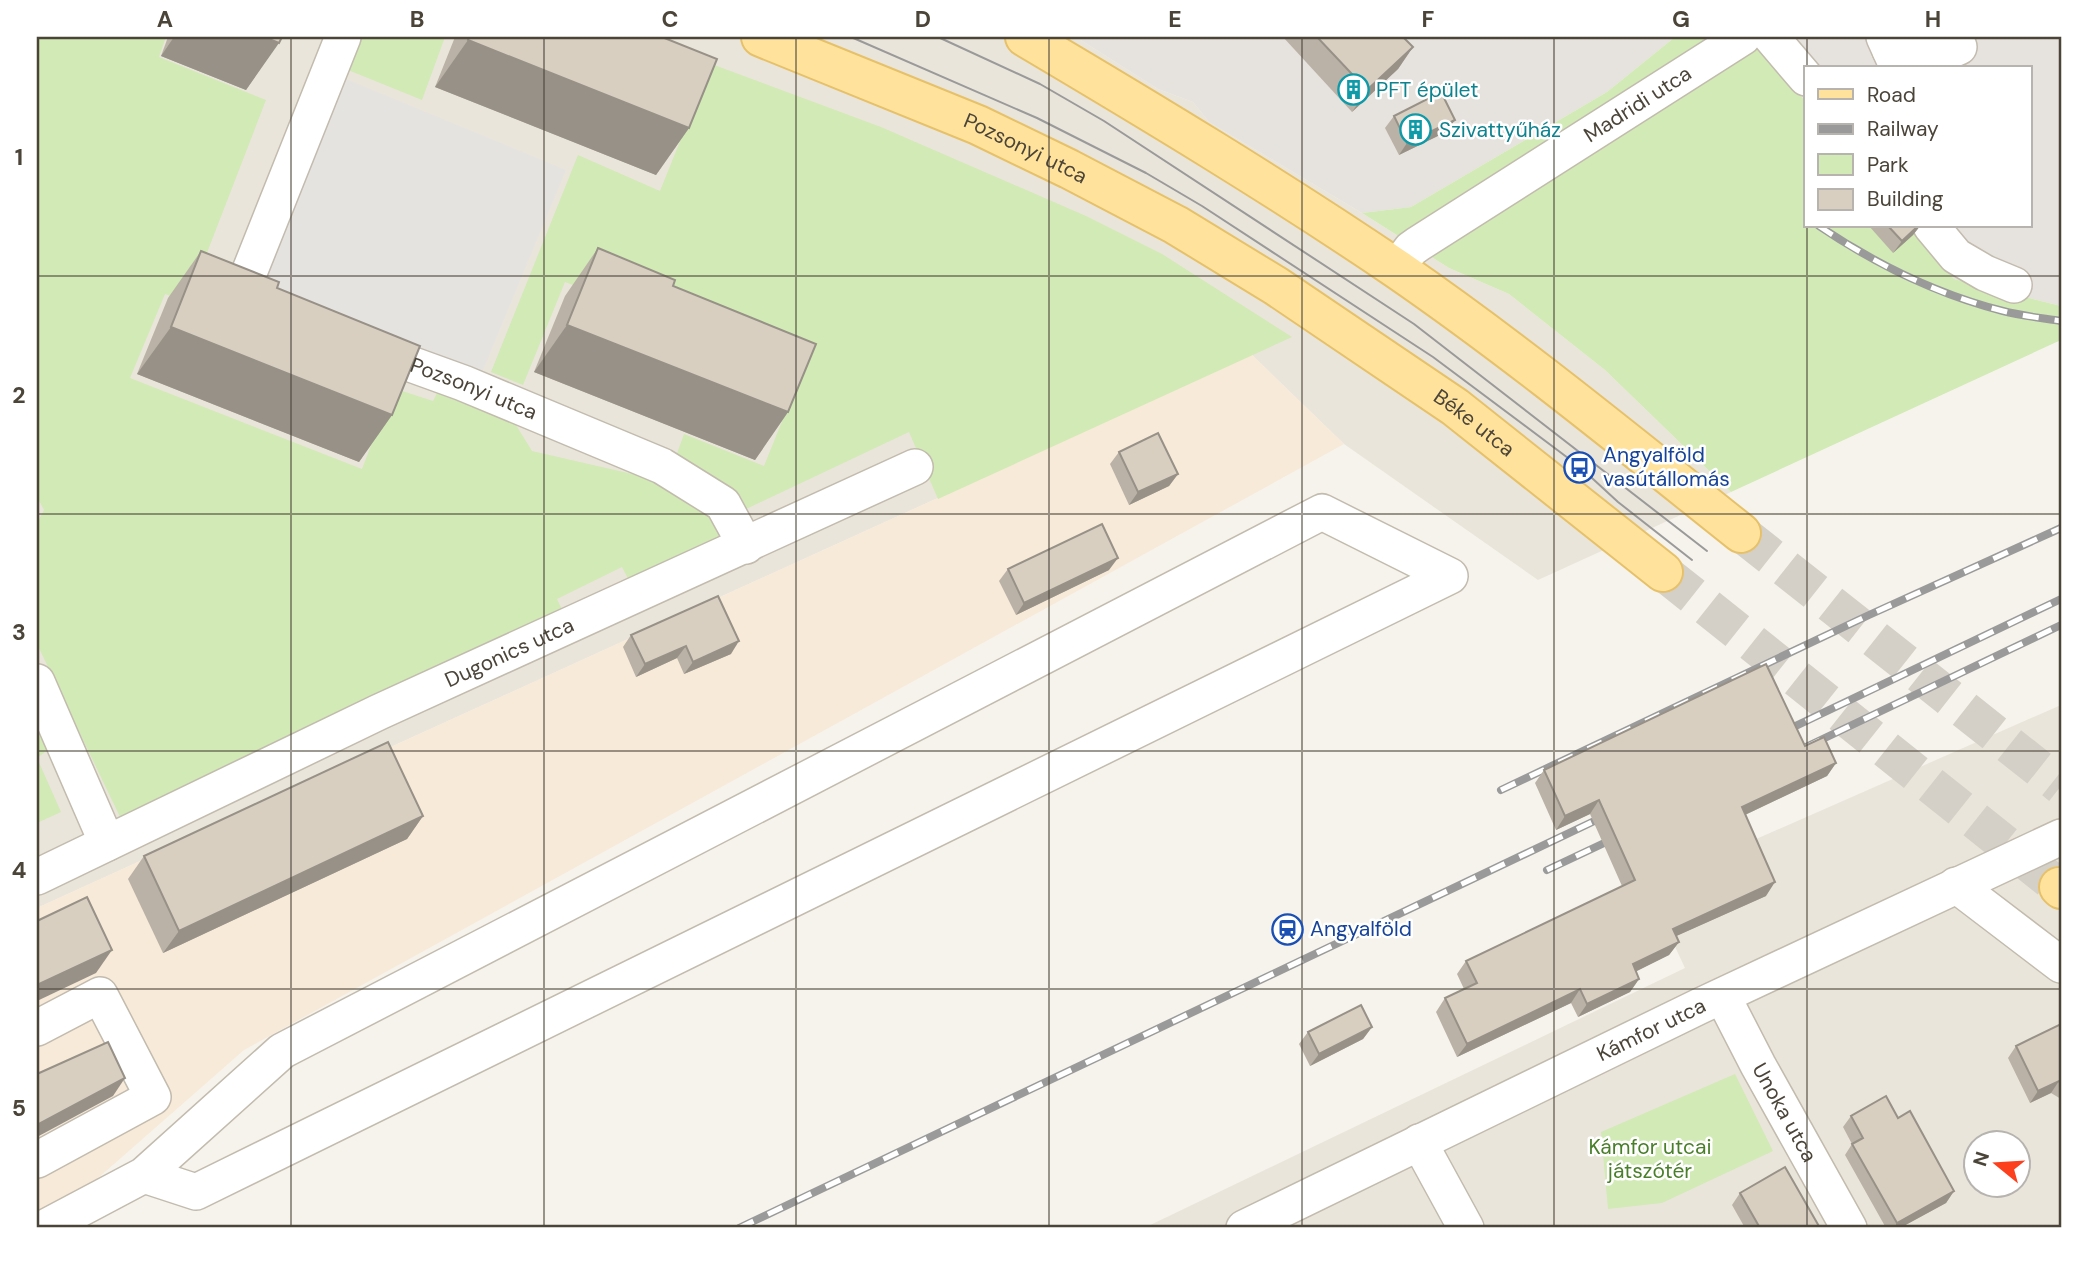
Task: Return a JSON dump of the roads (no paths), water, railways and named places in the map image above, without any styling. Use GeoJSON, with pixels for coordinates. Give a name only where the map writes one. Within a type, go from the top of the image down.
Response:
{"type":"FeatureCollection","features":[{"type":"Feature","properties":{"kind":"main road","name":"Pozsonyi utca"},"geometry":{"type":"LineString","coordinates":[[761,37],[978,125],[1058,163],[1176,225],[1276,286]]}},
{"type":"Feature","properties":{"kind":"main road"},"geometry":{"type":"LineString","coordinates":[[1025,37],[1162,118],[1396,269],[1521,359],[1741,533]]}},
{"type":"Feature","properties":{"kind":"main road","name":"Béke utca"},"geometry":{"type":"LineString","coordinates":[[1276,286],[1455,407],[1663,572]]}},
{"type":"Feature","properties":{"kind":"street"},"geometry":{"type":"LineString","coordinates":[[284,316],[239,298],[342,37]]}},
{"type":"Feature","properties":{"kind":"street","name":"Madridi utca"},"geometry":{"type":"LineString","coordinates":[[1396,269],[1418,244],[1743,37]]}},
{"type":"Feature","properties":{"kind":"street"},"geometry":{"type":"LineString","coordinates":[[1771,37],[1804,76]]}},
{"type":"Feature","properties":{"kind":"street"},"geometry":{"type":"LineString","coordinates":[[1900,52],[1961,51]]}},
{"type":"Feature","properties":{"kind":"street"},"geometry":{"type":"LineString","coordinates":[[1933,228],[1956,256],[1984,273],[2014,285]]}},
{"type":"Feature","properties":{"kind":"street","name":"Pozsonyi utca"},"geometry":{"type":"LineString","coordinates":[[342,339],[463,383],[662,466],[723,504],[746,545]]}},
{"type":"Feature","properties":{"kind":"street","name":"Dugonics utca"},"geometry":{"type":"LineString","coordinates":[[37,877],[379,712],[915,467]]}},
{"type":"Feature","properties":{"kind":"street"},"geometry":{"type":"LineString","coordinates":[[44,1228],[144,1175],[282,1051],[1322,512],[1450,576],[196,1192],[144,1175]]}},
{"type":"Feature","properties":{"kind":"street"},"geometry":{"type":"LineString","coordinates":[[37,682],[107,843]]}},
{"type":"Feature","properties":{"kind":"street","name":"Kámfor utca"},"geometry":{"type":"LineString","coordinates":[[1244,1228],[1419,1142],[1465,1105],[1723,997],[2061,837]]}},
{"type":"Feature","properties":{"kind":"street"},"geometry":{"type":"LineString","coordinates":[[1956,885],[2061,965]]}},
{"type":"Feature","properties":{"kind":"street"},"geometry":{"type":"LineString","coordinates":[[37,1028],[100,995],[153,1097],[37,1160]]}},
{"type":"Feature","properties":{"kind":"street","name":"Unoka utca"},"geometry":{"type":"LineString","coordinates":[[1723,997],[1849,1228]]}},
{"type":"Feature","properties":{"kind":"street"},"geometry":{"type":"LineString","coordinates":[[1419,1142],[1466,1228]]}},
{"type":"Feature","properties":{"kind":"tunnel"},"geometry":{"type":"LineString","coordinates":[[1741,533],[2061,786]]}},
{"type":"Feature","properties":{"kind":"tunnel"},"geometry":{"type":"LineString","coordinates":[[1663,572],[2059,887]]}},
{"type":"Feature","properties":{"kind":"tram line"},"geometry":{"type":"LineString","coordinates":[[851,37],[1037,118],[1146,173],[1202,206],[1433,357],[1580,467],[1618,502],[1692,560]]}},
{"type":"Feature","properties":{"kind":"tram line"},"geometry":{"type":"LineString","coordinates":[[938,37],[1040,84],[1104,121],[1414,324],[1707,551]]}},
{"type":"Feature","properties":{"kind":"railway"},"geometry":{"type":"LineString","coordinates":[[1822,228],[1885,266],[1954,296],[2003,311],[2061,321]]}},
{"type":"Feature","properties":{"kind":"railway"},"geometry":{"type":"LineString","coordinates":[[1501,790],[1869,615],[2061,528]]}},
{"type":"Feature","properties":{"kind":"railway"},"geometry":{"type":"LineString","coordinates":[[1777,735],[2061,599]]}},
{"type":"Feature","properties":{"kind":"railway"},"geometry":{"type":"LineString","coordinates":[[1806,747],[2061,625]]}},
{"type":"Feature","properties":{"kind":"railway"},"geometry":{"type":"LineString","coordinates":[[739,1228],[1609,814]]}},
{"type":"Feature","properties":{"kind":"railway"},"geometry":{"type":"LineString","coordinates":[[1547,870],[1619,836]]}},
{"type":"Feature","properties":{"kind":"place","name":"PFT épület"},"geometry":{"type":"Point","coordinates":[1353,90]}},
{"type":"Feature","properties":{"kind":"place","name":"Szivattyűház"},"geometry":{"type":"Point","coordinates":[1416,130]}},
{"type":"Feature","properties":{"kind":"place","name":"Angyalföld vasútállomás"},"geometry":{"type":"Point","coordinates":[1580,467]}},
{"type":"Feature","properties":{"kind":"place","name":"Angyalföld"},"geometry":{"type":"Point","coordinates":[1287,929]}},
{"type":"Feature","properties":{"kind":"park label","name":"Kámfor utcai játszótér"},"geometry":{"type":"Point","coordinates":[1650,1159]}}]}
